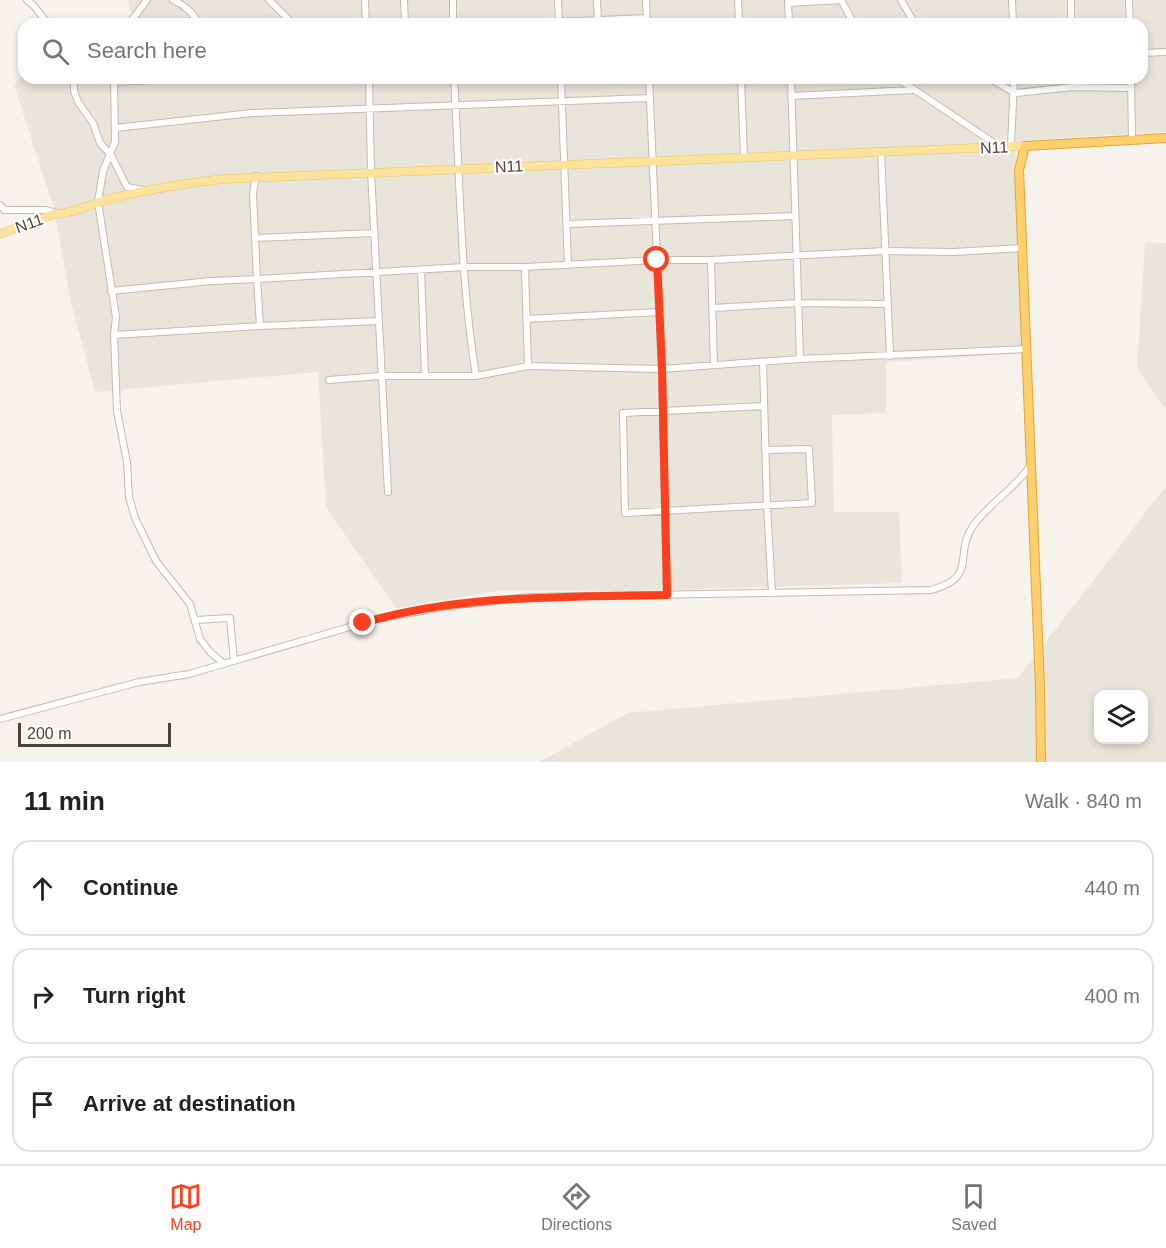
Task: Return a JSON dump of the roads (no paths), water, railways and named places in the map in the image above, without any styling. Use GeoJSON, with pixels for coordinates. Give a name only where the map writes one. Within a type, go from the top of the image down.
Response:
{"type":"FeatureCollection","features":[{"type":"Feature","properties":{"kind":"highway"},"geometry":{"type":"LineString","coordinates":[[1041,762],[1019,170],[1025,146],[1166,138]]}},
{"type":"Feature","properties":{"kind":"main road","name":"N11"},"geometry":{"type":"LineString","coordinates":[[0,234],[54,214],[62,214],[146,190],[256,176],[1025,146]]}},
{"type":"Feature","properties":{"kind":"street"},"geometry":{"type":"LineString","coordinates":[[27,0],[43,18]]}},
{"type":"Feature","properties":{"kind":"street"},"geometry":{"type":"LineString","coordinates":[[134,18],[147,0]]}},
{"type":"Feature","properties":{"kind":"street"},"geometry":{"type":"LineString","coordinates":[[173,0],[196,18]]}},
{"type":"Feature","properties":{"kind":"street"},"geometry":{"type":"LineString","coordinates":[[269,0],[286,18]]}},
{"type":"Feature","properties":{"kind":"street"},"geometry":{"type":"LineString","coordinates":[[365,0],[366,18]]}},
{"type":"Feature","properties":{"kind":"street"},"geometry":{"type":"LineString","coordinates":[[404,0],[405,18]]}},
{"type":"Feature","properties":{"kind":"street"},"geometry":{"type":"LineString","coordinates":[[453,0],[453,18]]}},
{"type":"Feature","properties":{"kind":"street"},"geometry":{"type":"LineString","coordinates":[[558,0],[559,18]]}},
{"type":"Feature","properties":{"kind":"street"},"geometry":{"type":"LineString","coordinates":[[597,0],[598,18]]}},
{"type":"Feature","properties":{"kind":"street"},"geometry":{"type":"LineString","coordinates":[[646,0],[647,18]]}},
{"type":"Feature","properties":{"kind":"street"},"geometry":{"type":"LineString","coordinates":[[738,0],[739,18]]}},
{"type":"Feature","properties":{"kind":"street"},"geometry":{"type":"LineString","coordinates":[[789,18],[788,2],[842,0],[851,18]]}},
{"type":"Feature","properties":{"kind":"street"},"geometry":{"type":"LineString","coordinates":[[901,0],[912,18]]}},
{"type":"Feature","properties":{"kind":"street"},"geometry":{"type":"LineString","coordinates":[[1012,0],[1013,18]]}},
{"type":"Feature","properties":{"kind":"street"},"geometry":{"type":"LineString","coordinates":[[1071,0],[1071,18]]}},
{"type":"Feature","properties":{"kind":"street"},"geometry":{"type":"LineString","coordinates":[[1129,0],[1130,18]]}},
{"type":"Feature","properties":{"kind":"street"},"geometry":{"type":"LineString","coordinates":[[1148,53],[1166,52]]}},
{"type":"Feature","properties":{"kind":"street"},"geometry":{"type":"LineString","coordinates":[[74,84],[78,102],[93,123],[100,144],[111,155],[127,187],[146,190]]}},
{"type":"Feature","properties":{"kind":"street"},"geometry":{"type":"LineString","coordinates":[[114,84],[115,142],[103,171],[98,202],[116,317],[114,335],[117,411],[127,462],[129,497],[135,518],[156,561],[190,604],[200,639],[224,664]]}},
{"type":"Feature","properties":{"kind":"street"},"geometry":{"type":"LineString","coordinates":[[369,84],[371,172],[388,492]]}},
{"type":"Feature","properties":{"kind":"street"},"geometry":{"type":"LineString","coordinates":[[454,84],[457,169],[471,344],[476,376]]}},
{"type":"Feature","properties":{"kind":"street"},"geometry":{"type":"LineString","coordinates":[[561,84],[568,265]]}},
{"type":"Feature","properties":{"kind":"street"},"geometry":{"type":"LineString","coordinates":[[649,84],[662,369],[667,595]]}},
{"type":"Feature","properties":{"kind":"street"},"geometry":{"type":"LineString","coordinates":[[741,84],[744,157]]}},
{"type":"Feature","properties":{"kind":"street"},"geometry":{"type":"LineString","coordinates":[[791,84],[800,359]]}},
{"type":"Feature","properties":{"kind":"street"},"geometry":{"type":"LineString","coordinates":[[906,84],[1000,147]]}},
{"type":"Feature","properties":{"kind":"street"},"geometry":{"type":"LineString","coordinates":[[999,84],[1015,93],[1072,87],[1131,88]]}},
{"type":"Feature","properties":{"kind":"street"},"geometry":{"type":"LineString","coordinates":[[1011,146],[1014,84]]}},
{"type":"Feature","properties":{"kind":"street"},"geometry":{"type":"LineString","coordinates":[[1131,84],[1132,139]]}},
{"type":"Feature","properties":{"kind":"street"},"geometry":{"type":"LineString","coordinates":[[791,96],[914,90]]}},
{"type":"Feature","properties":{"kind":"street"},"geometry":{"type":"LineString","coordinates":[[115,128],[252,113],[650,98]]}},
{"type":"Feature","properties":{"kind":"street"},"geometry":{"type":"LineString","coordinates":[[881,152],[890,356]]}},
{"type":"Feature","properties":{"kind":"street"},"geometry":{"type":"LineString","coordinates":[[256,176],[253,193],[260,326]]}},
{"type":"Feature","properties":{"kind":"street"},"geometry":{"type":"LineString","coordinates":[[0,206],[4,210],[47,210],[62,214]]}},
{"type":"Feature","properties":{"kind":"street"},"geometry":{"type":"LineString","coordinates":[[567,224],[795,216]]}},
{"type":"Feature","properties":{"kind":"street"},"geometry":{"type":"LineString","coordinates":[[255,238],[375,233]]}},
{"type":"Feature","properties":{"kind":"street"},"geometry":{"type":"LineString","coordinates":[[111,291],[211,281],[465,267],[525,267],[885,251],[953,252],[1022,248]]}},
{"type":"Feature","properties":{"kind":"street"},"geometry":{"type":"LineString","coordinates":[[711,260],[714,365]]}},
{"type":"Feature","properties":{"kind":"street"},"geometry":{"type":"LineString","coordinates":[[525,267],[528,366]]}},
{"type":"Feature","properties":{"kind":"street"},"geometry":{"type":"LineString","coordinates":[[421,270],[425,375]]}},
{"type":"Feature","properties":{"kind":"street"},"geometry":{"type":"LineString","coordinates":[[712,308],[798,303],[888,304]]}},
{"type":"Feature","properties":{"kind":"street"},"geometry":{"type":"LineString","coordinates":[[525,318],[659,312]]}},
{"type":"Feature","properties":{"kind":"street"},"geometry":{"type":"LineString","coordinates":[[114,335],[379,321]]}},
{"type":"Feature","properties":{"kind":"street"},"geometry":{"type":"LineString","coordinates":[[330,380],[381,376],[476,376],[528,366],[662,369],[800,359],[1027,349]]}},
{"type":"Feature","properties":{"kind":"street"},"geometry":{"type":"LineString","coordinates":[[763,362],[772,593]]}},
{"type":"Feature","properties":{"kind":"street"},"geometry":{"type":"LineString","coordinates":[[764,406],[623,413],[625,513],[812,503],[809,449],[765,450]]}},
{"type":"Feature","properties":{"kind":"street"},"geometry":{"type":"LineString","coordinates":[[0,719],[139,682],[189,674],[403,613],[518,598],[923,591],[950,584],[957,577],[963,565],[966,538],[974,524],[1018,482],[1031,464]]}},
{"type":"Feature","properties":{"kind":"street"},"geometry":{"type":"LineString","coordinates":[[195,620],[230,618],[234,662]]}}]}
